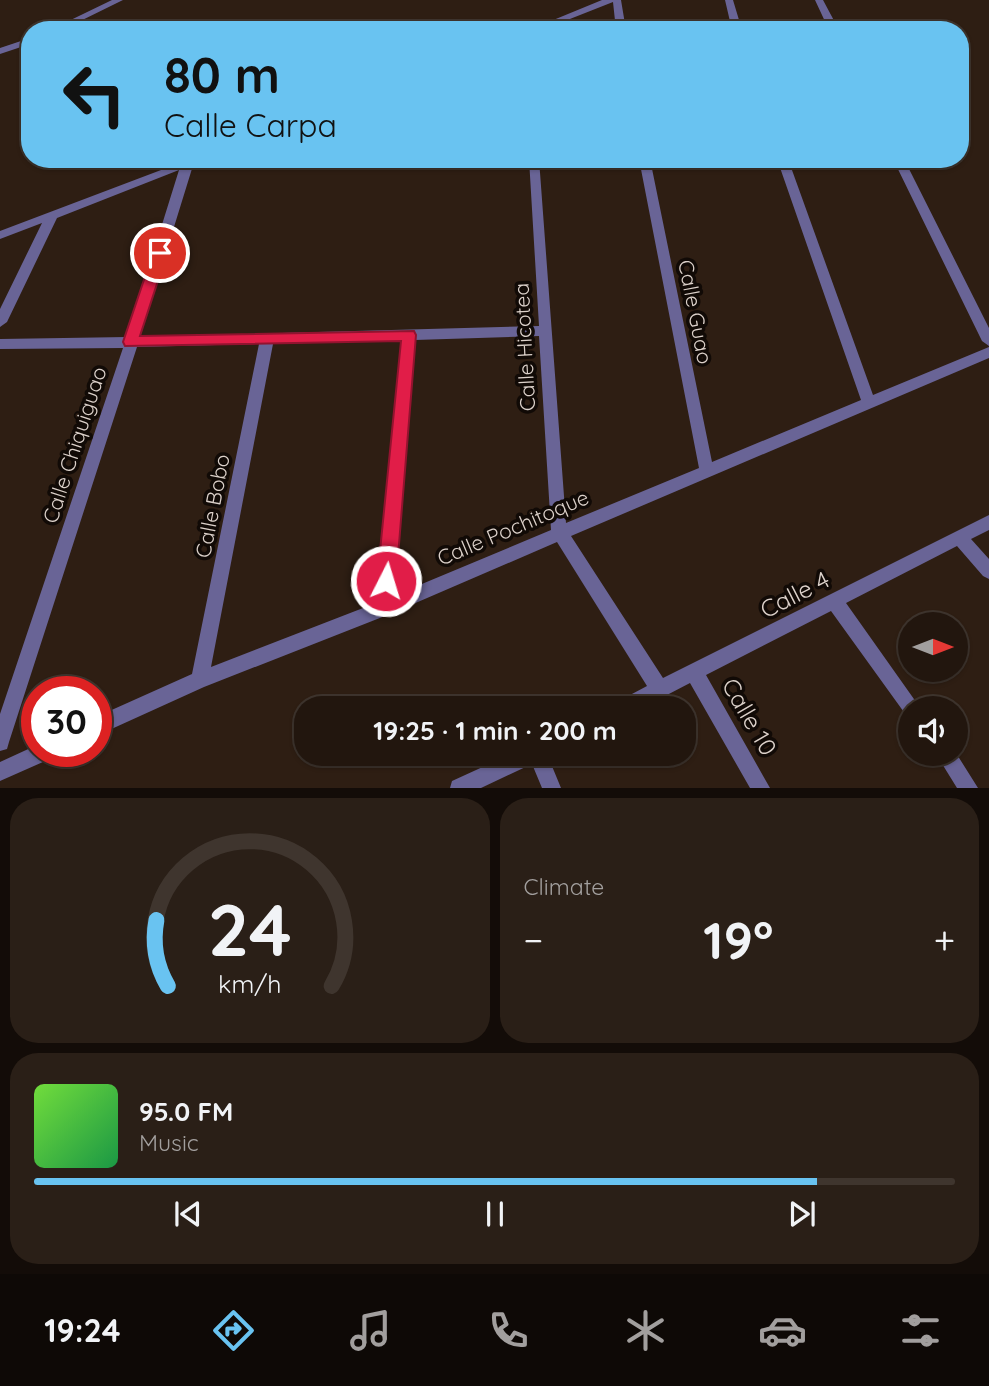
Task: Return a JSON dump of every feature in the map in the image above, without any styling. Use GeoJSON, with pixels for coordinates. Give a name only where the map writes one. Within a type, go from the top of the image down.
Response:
{"type":"FeatureCollection","features":[{"type":"Feature","properties":{"kind":"street"},"geometry":{"type":"LineString","coordinates":[[74,21],[119,0]]}},
{"type":"Feature","properties":{"kind":"street"},"geometry":{"type":"LineString","coordinates":[[556,21],[610,0]]}},
{"type":"Feature","properties":{"kind":"street"},"geometry":{"type":"LineString","coordinates":[[617,0],[620,21]]}},
{"type":"Feature","properties":{"kind":"street"},"geometry":{"type":"LineString","coordinates":[[729,0],[735,21]]}},
{"type":"Feature","properties":{"kind":"street"},"geometry":{"type":"LineString","coordinates":[[819,0],[830,21]]}},
{"type":"Feature","properties":{"kind":"street"},"geometry":{"type":"LineString","coordinates":[[0,51],[21,44]]}},
{"type":"Feature","properties":{"kind":"street"},"geometry":{"type":"LineString","coordinates":[[0,235],[175,168]]}},
{"type":"Feature","properties":{"kind":"street","name":"Calle Chiquiguao"},"geometry":{"type":"LineString","coordinates":[[0,742],[186,168]]}},
{"type":"Feature","properties":{"kind":"street","name":"Calle Hicotea"},"geometry":{"type":"LineString","coordinates":[[535,168],[559,532]]}},
{"type":"Feature","properties":{"kind":"street","name":"Calle Guao"},"geometry":{"type":"LineString","coordinates":[[646,168],[707,472]]}},
{"type":"Feature","properties":{"kind":"street"},"geometry":{"type":"LineString","coordinates":[[785,168],[869,404]]}},
{"type":"Feature","properties":{"kind":"street"},"geometry":{"type":"LineString","coordinates":[[902,168],[989,341]]}},
{"type":"Feature","properties":{"kind":"street"},"geometry":{"type":"LineString","coordinates":[[0,322],[52,215]]}},
{"type":"Feature","properties":{"kind":"street"},"geometry":{"type":"LineString","coordinates":[[0,344],[267,340],[547,331]]}},
{"type":"Feature","properties":{"kind":"street"},"geometry":{"type":"LineString","coordinates":[[384,608],[409,335]]}},
{"type":"Feature","properties":{"kind":"street","name":"Calle Bobo"},"geometry":{"type":"LineString","coordinates":[[200,680],[267,340]]}},
{"type":"Feature","properties":{"kind":"street","name":"Calle Pochitoque"},"geometry":{"type":"LineString","coordinates":[[112,720],[200,680],[384,608],[989,352]]}},
{"type":"Feature","properties":{"kind":"street","name":"Calle 4"},"geometry":{"type":"LineString","coordinates":[[646,696],[989,522]]}},
{"type":"Feature","properties":{"kind":"street"},"geometry":{"type":"LineString","coordinates":[[559,532],[659,689]]}},
{"type":"Feature","properties":{"kind":"street"},"geometry":{"type":"LineString","coordinates":[[959,537],[989,571]]}},
{"type":"Feature","properties":{"kind":"street"},"geometry":{"type":"LineString","coordinates":[[835,602],[903,696]]}},
{"type":"Feature","properties":{"kind":"street","name":"Calle 10"},"geometry":{"type":"LineString","coordinates":[[694,672],[761,788]]}},
{"type":"Feature","properties":{"kind":"street"},"geometry":{"type":"LineString","coordinates":[[0,772],[21,762]]}},
{"type":"Feature","properties":{"kind":"street"},"geometry":{"type":"LineString","coordinates":[[459,788],[506,766]]}},
{"type":"Feature","properties":{"kind":"street"},"geometry":{"type":"LineString","coordinates":[[542,766],[552,788]]}},
{"type":"Feature","properties":{"kind":"street"},"geometry":{"type":"LineString","coordinates":[[953,766],[969,788]]}},
{"type":"Feature","properties":{"kind":"route"},"geometry":{"type":"LineString","coordinates":[[160,253],[131,342],[409,335],[386,581]]}}]}
